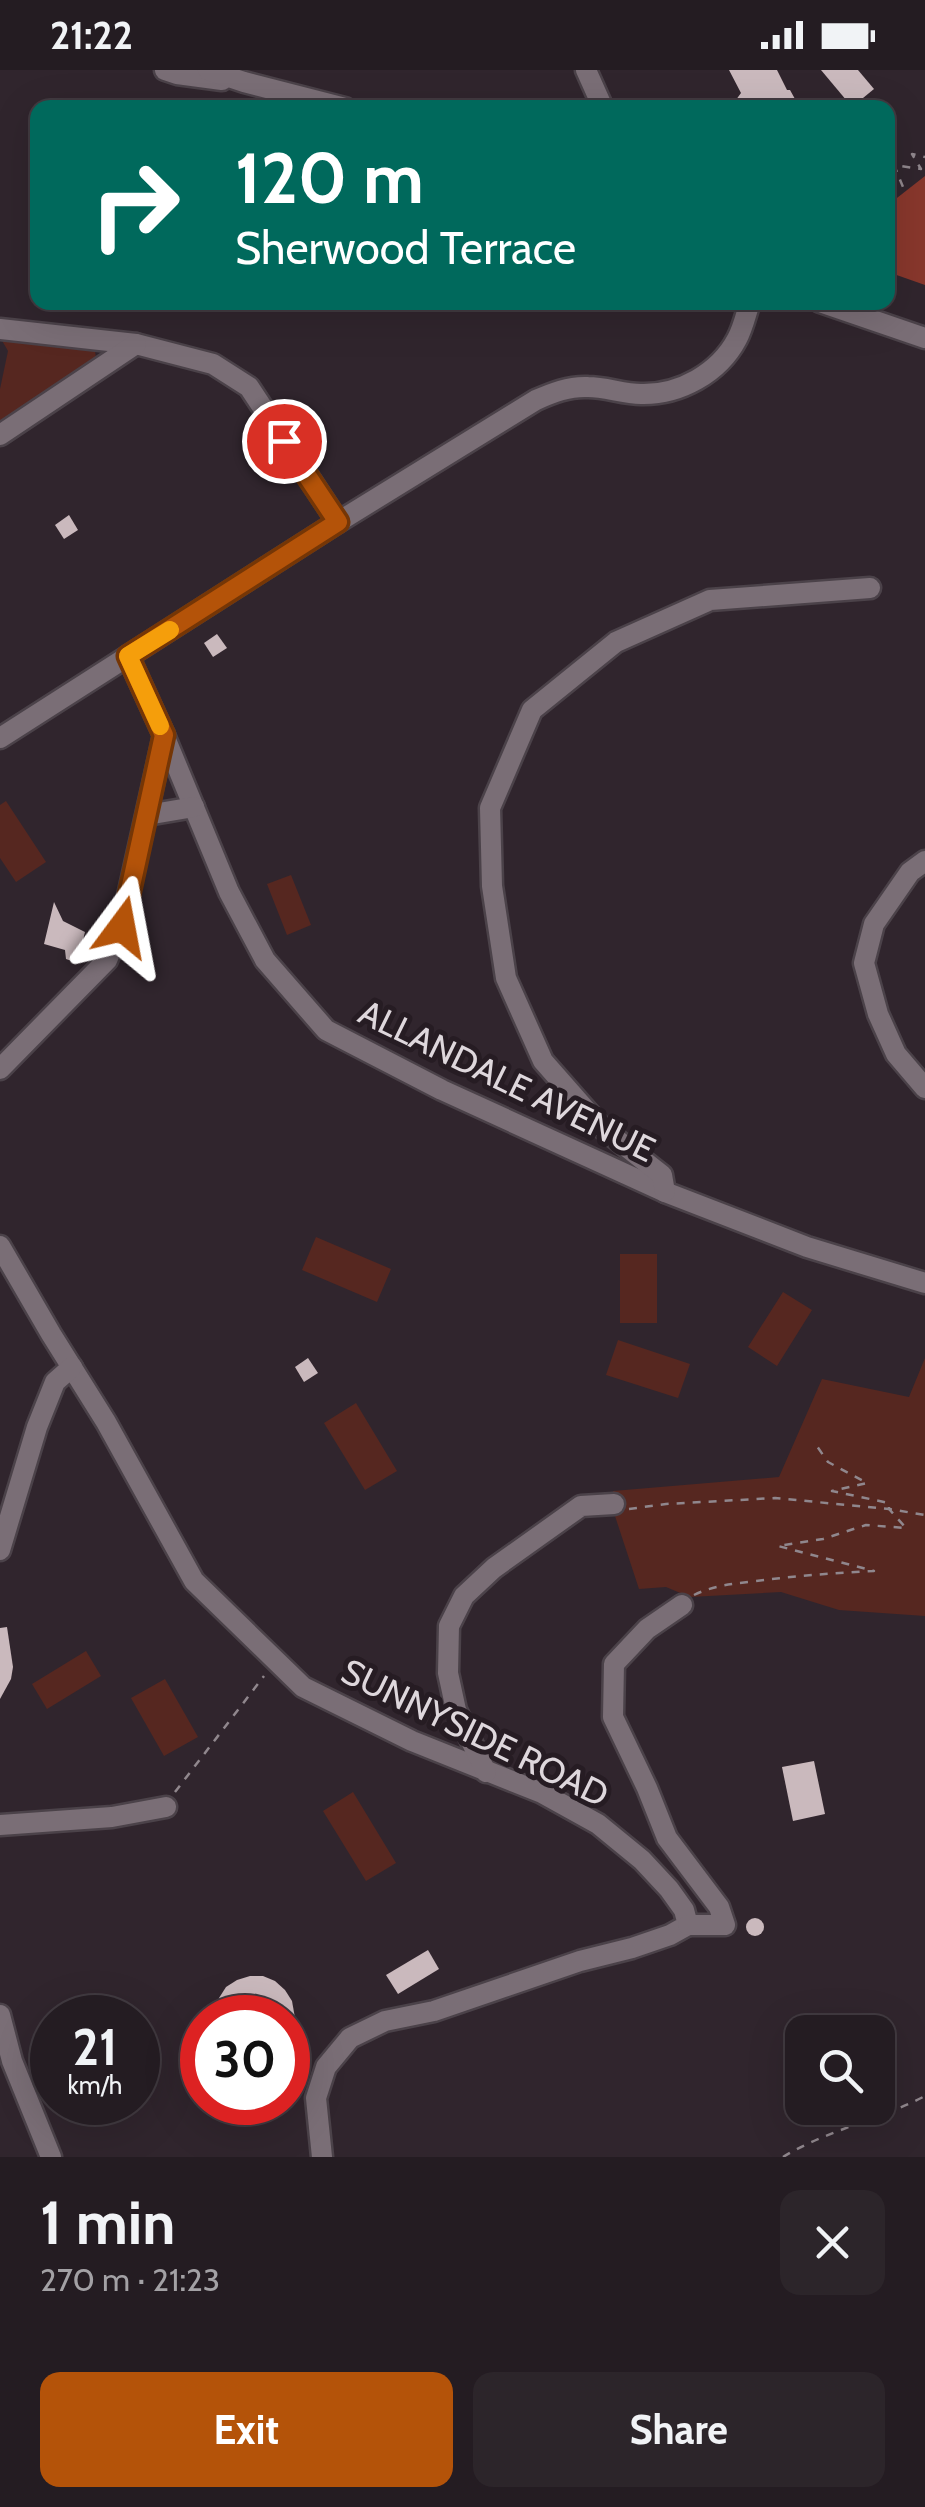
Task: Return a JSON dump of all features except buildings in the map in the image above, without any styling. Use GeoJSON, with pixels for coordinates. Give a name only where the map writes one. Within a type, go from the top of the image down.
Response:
{"type":"FeatureCollection","features":[{"type":"Feature","properties":{"kind":"street"},"geometry":{"type":"LineString","coordinates":[[165,70],[244,82]]}},
{"type":"Feature","properties":{"kind":"street"},"geometry":{"type":"LineString","coordinates":[[208,70],[314,100]]}},
{"type":"Feature","properties":{"kind":"street"},"geometry":{"type":"LineString","coordinates":[[586,70],[599,100]]}},
{"type":"Feature","properties":{"kind":"street"},"geometry":{"type":"LineString","coordinates":[[0,738],[536,400],[560,390],[586,386],[644,394],[674,389],[710,373],[737,340],[747,310]]}},
{"type":"Feature","properties":{"kind":"street"},"geometry":{"type":"LineString","coordinates":[[843,310],[925,338]]}},
{"type":"Feature","properties":{"kind":"street"},"geometry":{"type":"LineString","coordinates":[[0,330],[136,344],[213,364],[249,386],[338,522]]}},
{"type":"Feature","properties":{"kind":"street"},"geometry":{"type":"LineString","coordinates":[[0,435],[136,344]]}},
{"type":"Feature","properties":{"kind":"street"},"geometry":{"type":"LineString","coordinates":[[665,1192],[662,1175],[601,1127],[543,1061],[506,978],[492,886],[490,808],[532,710],[616,642],[710,600],[870,588]]}},
{"type":"Feature","properties":{"kind":"street","name":"ALLANDALE AVENUE"},"geometry":{"type":"LineString","coordinates":[[128,656],[229,892],[266,960],[326,1030],[442,1090],[665,1192],[807,1247],[925,1283]]}},
{"type":"Feature","properties":{"kind":"street"},"geometry":{"type":"LineString","coordinates":[[0,1069],[108,960],[122,927],[164,735]]}},
{"type":"Feature","properties":{"kind":"street"},"geometry":{"type":"LineString","coordinates":[[147,815],[194,807]]}},
{"type":"Feature","properties":{"kind":"street"},"geometry":{"type":"LineString","coordinates":[[925,861],[910,872],[874,924],[864,962],[878,1014],[896,1054],[925,1088]]}},
{"type":"Feature","properties":{"kind":"street","name":"SUNNYSIDE ROAD"},"geometry":{"type":"LineString","coordinates":[[0,1246],[106,1422],[194,1581],[303,1687],[412,1740],[542,1794],[598,1824],[642,1860],[669,1889],[684,1910],[688,1924]]}},
{"type":"Feature","properties":{"kind":"street"},"geometry":{"type":"LineString","coordinates":[[0,1550],[37,1427],[55,1382],[72,1367]]}},
{"type":"Feature","properties":{"kind":"street"},"geometry":{"type":"LineString","coordinates":[[486,1772],[456,1710],[448,1673],[449,1626],[464,1596],[494,1568],[581,1506],[614,1504]]}},
{"type":"Feature","properties":{"kind":"street"},"geometry":{"type":"LineString","coordinates":[[322,2157],[316,2098],[326,2067],[350,2038],[385,2021],[434,2011],[580,1961],[670,1936],[688,1924],[725,1925],[719,1907],[666,1838],[612,1717],[614,1664],[647,1629],[682,1606]]}},
{"type":"Feature","properties":{"kind":"street"},"geometry":{"type":"LineString","coordinates":[[0,1825],[112,1817],[172,1797]]}},
{"type":"Feature","properties":{"kind":"street"},"geometry":{"type":"LineString","coordinates":[[0,2016],[12,2060],[50,2157]]}},
{"type":"Feature","properties":{"kind":"path"},"geometry":{"type":"LineString","coordinates":[[895,165],[921,169],[912,154],[925,157]]}},
{"type":"Feature","properties":{"kind":"path"},"geometry":{"type":"LineString","coordinates":[[895,167],[903,187],[895,184]]}},
{"type":"Feature","properties":{"kind":"path"},"geometry":{"type":"LineString","coordinates":[[682,1606],[690,1597],[709,1588],[802,1575],[874,1571],[778,1546],[823,1539],[866,1525],[906,1528],[889,1508],[890,1503],[832,1492],[867,1483],[828,1462],[814,1442]]}},
{"type":"Feature","properties":{"kind":"path"},"geometry":{"type":"LineString","coordinates":[[614,1504],[631,1509],[775,1498],[925,1515]]}},
{"type":"Feature","properties":{"kind":"path"},"geometry":{"type":"LineString","coordinates":[[172,1797],[264,1676]]}},
{"type":"Feature","properties":{"kind":"path"},"geometry":{"type":"LineString","coordinates":[[782,2157],[925,2096]]}},
{"type":"Feature","properties":{"kind":"shaded area"},"geometry":{"type":"Polygon","coordinates":[[[925,176],[925,285],[895,274],[895,200],[925,176]]]}},
{"type":"Feature","properties":{"kind":"shaded area"},"geometry":{"type":"Polygon","coordinates":[[[0,337],[89,345],[96,358],[0,425],[0,389],[8,351],[0,337]]]}},
{"type":"Feature","properties":{"kind":"shaded area"},"geometry":{"type":"Polygon","coordinates":[[[6,801],[46,862],[16,882],[0,858],[0,805],[6,801]]]}},
{"type":"Feature","properties":{"kind":"shaded area"},"geometry":{"type":"Polygon","coordinates":[[[291,875],[311,925],[287,935],[267,884],[291,875]]]}},
{"type":"Feature","properties":{"kind":"shaded area"},"geometry":{"type":"Polygon","coordinates":[[[316,1237],[391,1269],[377,1302],[302,1270],[316,1237]]]}},
{"type":"Feature","properties":{"kind":"shaded area"},"geometry":{"type":"Polygon","coordinates":[[[620,1254],[657,1254],[657,1323],[620,1323],[620,1254]]]}},
{"type":"Feature","properties":{"kind":"shaded area"},"geometry":{"type":"Polygon","coordinates":[[[783,1292],[812,1310],[777,1366],[748,1347],[783,1292]]]}},
{"type":"Feature","properties":{"kind":"shaded area"},"geometry":{"type":"Polygon","coordinates":[[[618,1340],[690,1364],[678,1398],[606,1375],[618,1340]]]}},
{"type":"Feature","properties":{"kind":"shaded area"},"geometry":{"type":"Polygon","coordinates":[[[925,1358],[925,1616],[839,1610],[781,1592],[690,1597],[666,1587],[639,1589],[615,1516],[613,1491],[779,1477],[822,1379],[909,1397],[925,1358]]]}},
{"type":"Feature","properties":{"kind":"shaded area"},"geometry":{"type":"Polygon","coordinates":[[[356,1403],[397,1471],[365,1490],[324,1423],[356,1403]]]}},
{"type":"Feature","properties":{"kind":"shaded area"},"geometry":{"type":"Polygon","coordinates":[[[86,1651],[101,1676],[47,1709],[32,1684],[86,1651]]]}},
{"type":"Feature","properties":{"kind":"shaded area"},"geometry":{"type":"Polygon","coordinates":[[[165,1679],[198,1737],[164,1756],[131,1698],[165,1679]]]}},
{"type":"Feature","properties":{"kind":"shaded area"},"geometry":{"type":"Polygon","coordinates":[[[353,1792],[396,1863],[366,1881],[323,1811],[353,1792]]]}},
{"type":"Feature","properties":{"kind":"slow traffic"},"geometry":{"type":"LineString","coordinates":[[160,726],[128,656],[170,630]]}},
{"type":"Feature","properties":{"kind":"route"},"geometry":{"type":"LineString","coordinates":[[122,927],[164,735],[128,656],[338,522],[284,441]]}}]}
